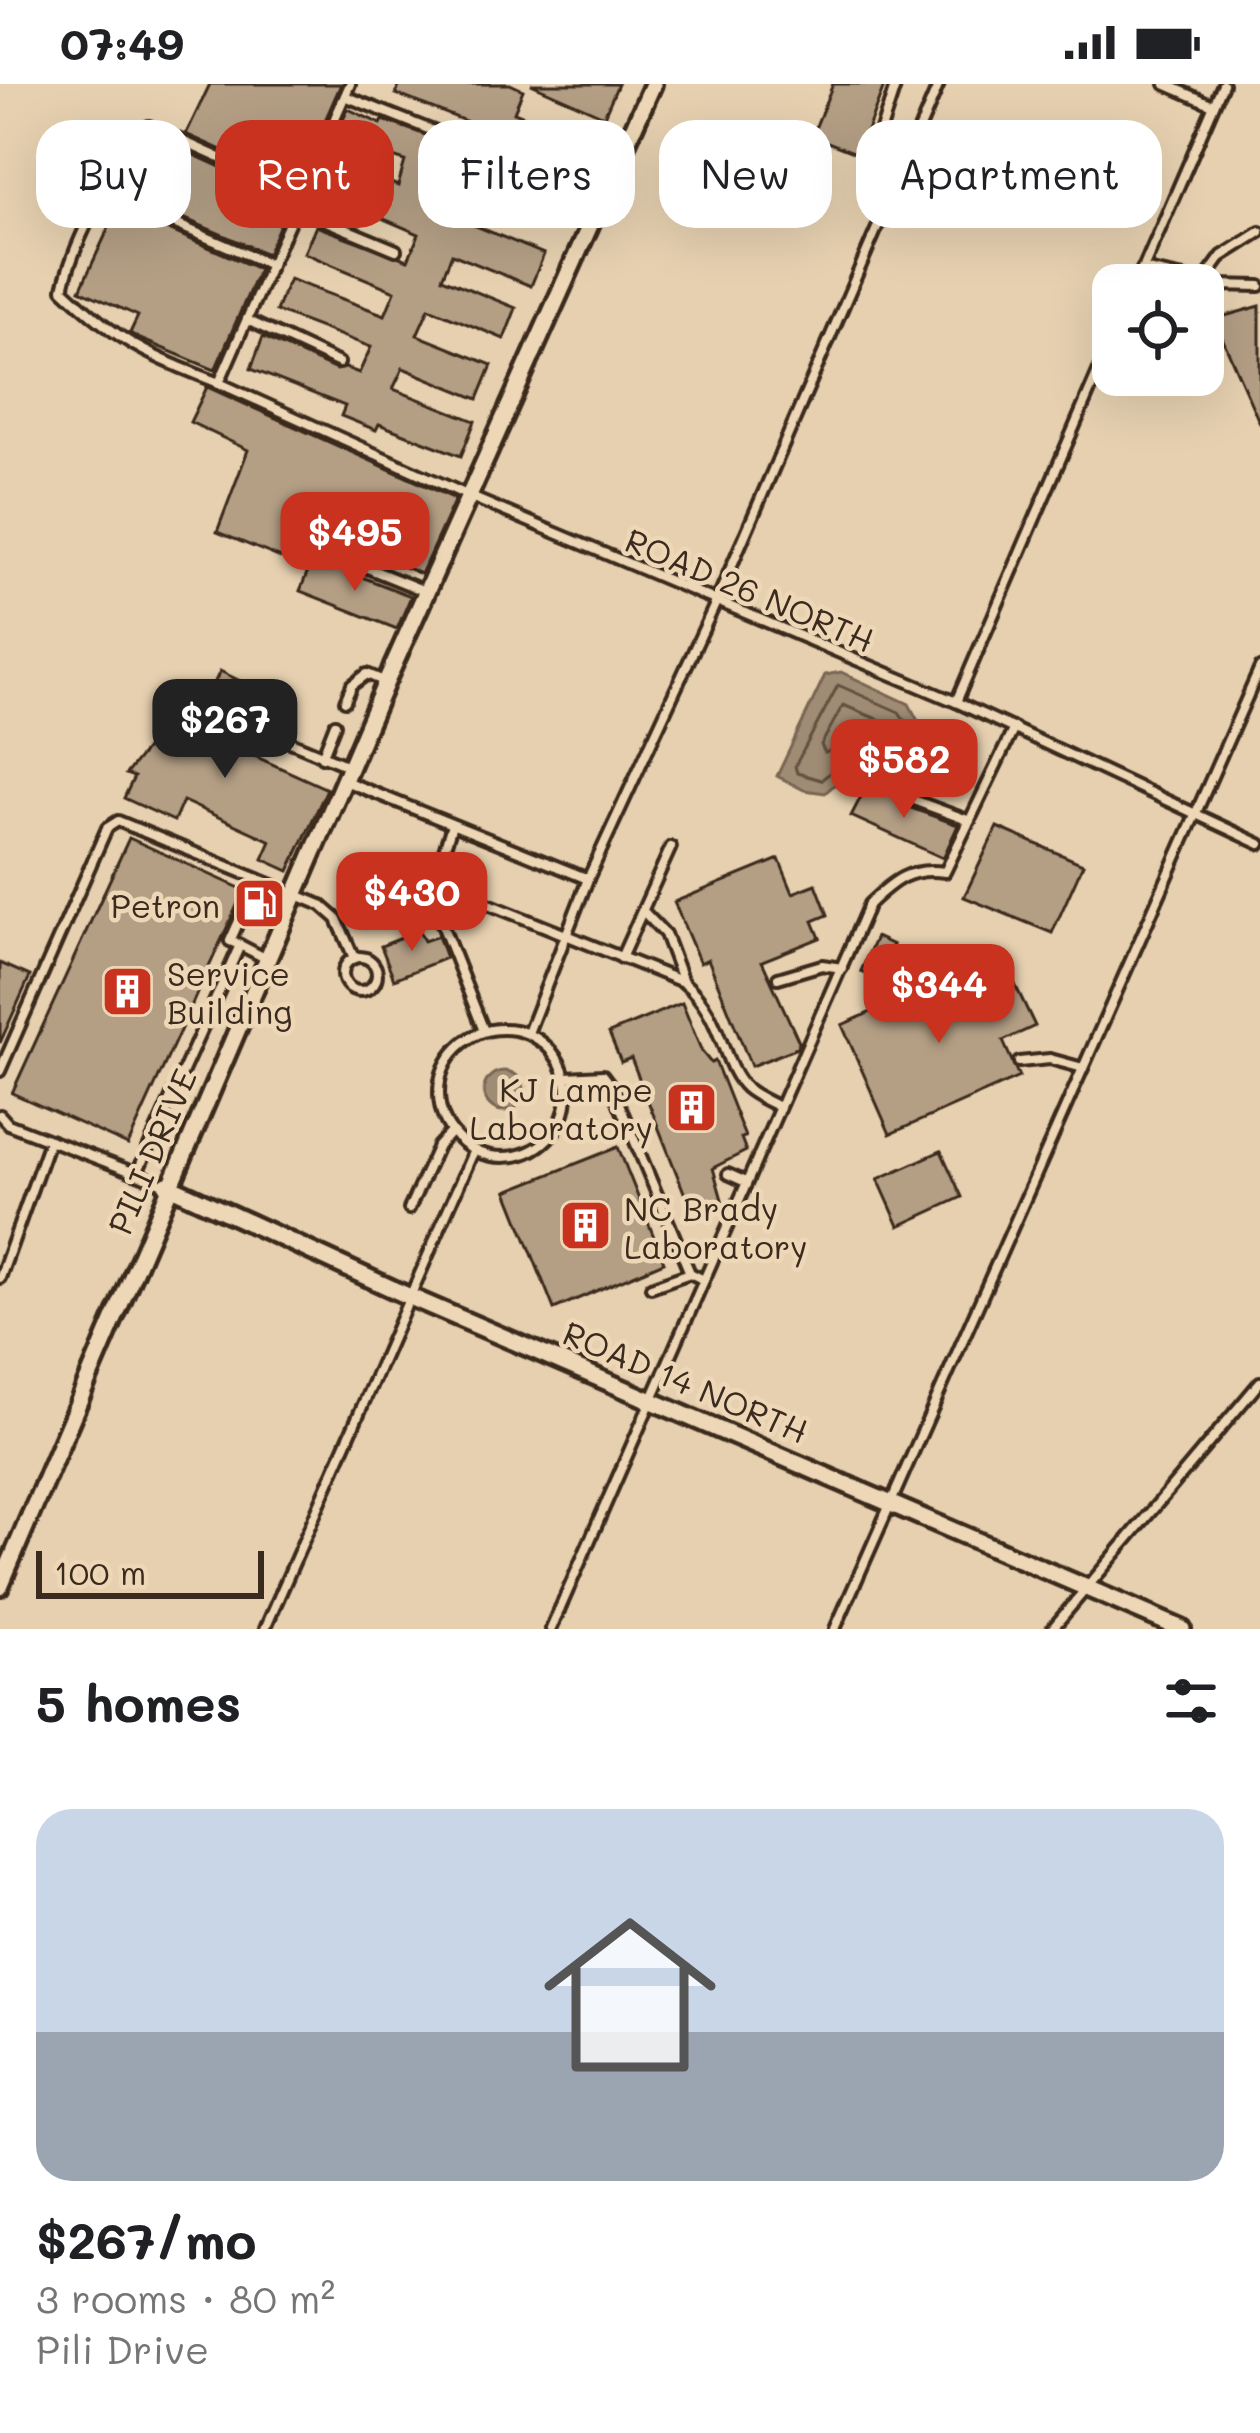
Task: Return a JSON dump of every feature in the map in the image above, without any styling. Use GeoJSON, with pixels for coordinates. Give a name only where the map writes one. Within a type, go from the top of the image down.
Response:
{"type":"FeatureCollection","features":[{"type":"Feature","properties":{"kind":"street","name":"PILI DRIVE"},"geometry":{"type":"LineString","coordinates":[[0,1586],[346,774],[653,84]]}},
{"type":"Feature","properties":{"kind":"street","name":"ROAD 14 NORTH"},"geometry":{"type":"LineString","coordinates":[[167,1186],[408,1296],[1182,1629]]}},
{"type":"Feature","properties":{"kind":"lane"},"geometry":{"type":"LineString","coordinates":[[334,120],[350,84]]}},
{"type":"Feature","properties":{"kind":"lane"},"geometry":{"type":"LineString","coordinates":[[884,120],[896,84]]}},
{"type":"Feature","properties":{"kind":"lane"},"geometry":{"type":"LineString","coordinates":[[924,120],[939,84]]}},
{"type":"Feature","properties":{"kind":"lane"},"geometry":{"type":"LineString","coordinates":[[1165,84],[1213,104]]}},
{"type":"Feature","properties":{"kind":"lane"},"geometry":{"type":"LineString","coordinates":[[1144,264],[1222,84]]}},
{"type":"Feature","properties":{"kind":"lane"},"geometry":{"type":"LineString","coordinates":[[345,95],[418,125]]}},
{"type":"Feature","properties":{"kind":"lane","name":"ROAD 26 NORTH"},"geometry":{"type":"LineString","coordinates":[[88,228],[68,266],[63,289],[111,334],[143,354],[956,702],[1260,844]]}},
{"type":"Feature","properties":{"kind":"lane"},"geometry":{"type":"LineString","coordinates":[[185,228],[271,265]]}},
{"type":"Feature","properties":{"kind":"lane"},"geometry":{"type":"LineString","coordinates":[[219,383],[287,228]]}},
{"type":"Feature","properties":{"kind":"lane"},"geometry":{"type":"LineString","coordinates":[[343,228],[395,250]]}},
{"type":"Feature","properties":{"kind":"lane"},"geometry":{"type":"LineString","coordinates":[[528,1034],[588,879],[717,600],[877,228]]}},
{"type":"Feature","properties":{"kind":"lane"},"geometry":{"type":"LineString","coordinates":[[1216,264],[1260,232]]}},
{"type":"Feature","properties":{"kind":"lane"},"geometry":{"type":"LineString","coordinates":[[1224,283],[1260,286]]}},
{"type":"Feature","properties":{"kind":"lane"},"geometry":{"type":"LineString","coordinates":[[247,320],[339,363]]}},
{"type":"Feature","properties":{"kind":"lane"},"geometry":{"type":"LineString","coordinates":[[956,702],[1092,387]]}},
{"type":"Feature","properties":{"kind":"lane"},"geometry":{"type":"LineString","coordinates":[[318,548],[427,592]]}},
{"type":"Feature","properties":{"kind":"lane"},"geometry":{"type":"LineString","coordinates":[[835,1629],[1260,668]]}},
{"type":"Feature","properties":{"kind":"lane"},"geometry":{"type":"LineString","coordinates":[[345,701],[352,685],[367,674],[386,682]]}},
{"type":"Feature","properties":{"kind":"lane"},"geometry":{"type":"LineString","coordinates":[[233,718],[322,757],[346,774],[452,825],[588,879]]}},
{"type":"Feature","properties":{"kind":"lane"},"geometry":{"type":"LineString","coordinates":[[322,757],[335,724]]}},
{"type":"Feature","properties":{"kind":"lane"},"geometry":{"type":"LineString","coordinates":[[551,1629],[869,904],[893,881],[919,868],[945,872],[1014,728]]}},
{"type":"Feature","properties":{"kind":"lane"},"geometry":{"type":"LineString","coordinates":[[900,795],[970,821]]}},
{"type":"Feature","properties":{"kind":"lane"},"geometry":{"type":"LineString","coordinates":[[0,1071],[4,1045],[107,828],[118,820],[295,892],[337,920],[354,958]]}},
{"type":"Feature","properties":{"kind":"lane"},"geometry":{"type":"LineString","coordinates":[[452,825],[430,894],[484,1031]]}},
{"type":"Feature","properties":{"kind":"lane"},"geometry":{"type":"LineString","coordinates":[[621,958],[671,848]]}},
{"type":"Feature","properties":{"kind":"lane"},"geometry":{"type":"LineString","coordinates":[[258,879],[230,941],[268,960]]}},
{"type":"Feature","properties":{"kind":"lane"},"geometry":{"type":"LineString","coordinates":[[431,881],[683,982],[702,998],[716,1020],[742,1085],[779,1107]]}},
{"type":"Feature","properties":{"kind":"lane"},"geometry":{"type":"LineString","coordinates":[[643,911],[665,934],[683,982]]}},
{"type":"Feature","properties":{"kind":"lane"},"geometry":{"type":"LineString","coordinates":[[137,1173],[240,945]]}},
{"type":"Feature","properties":{"kind":"lane"},"geometry":{"type":"LineString","coordinates":[[354,958],[366,958],[377,971],[375,982],[366,990],[355,991],[344,980],[343,969],[354,958]]}},
{"type":"Feature","properties":{"kind":"lane"},"geometry":{"type":"LineString","coordinates":[[778,978],[822,965],[842,968]]}},
{"type":"Feature","properties":{"kind":"lane"},"geometry":{"type":"LineString","coordinates":[[484,1031],[528,1034],[558,1059],[566,1077],[562,1118],[534,1149],[493,1156],[474,1150],[451,1132],[442,1114],[441,1073],[465,1040],[484,1031]]}},
{"type":"Feature","properties":{"kind":"lane"},"geometry":{"type":"LineString","coordinates":[[1019,1062],[1050,1059],[1083,1068]]}},
{"type":"Feature","properties":{"kind":"lane"},"geometry":{"type":"LineString","coordinates":[[566,1077],[603,1075],[612,1087],[690,1273],[702,1280]]}},
{"type":"Feature","properties":{"kind":"lane"},"geometry":{"type":"LineString","coordinates":[[0,1114],[8,1124],[167,1186]]}},
{"type":"Feature","properties":{"kind":"lane"},"geometry":{"type":"LineString","coordinates":[[409,1209],[438,1146],[451,1132]]}},
{"type":"Feature","properties":{"kind":"lane"},"geometry":{"type":"LineString","coordinates":[[0,1278],[49,1141]]}},
{"type":"Feature","properties":{"kind":"lane"},"geometry":{"type":"LineString","coordinates":[[265,1629],[474,1150]]}},
{"type":"Feature","properties":{"kind":"lane"},"geometry":{"type":"LineString","coordinates":[[728,1174],[746,1182]]}},
{"type":"Feature","properties":{"kind":"lane"},"geometry":{"type":"LineString","coordinates":[[651,1286],[690,1273]]}},
{"type":"Feature","properties":{"kind":"lane"},"geometry":{"type":"LineString","coordinates":[[1052,1629],[1260,1382]]}},
{"type":"Feature","properties":{"kind":"water"},"geometry":{"type":"Polygon","coordinates":[[[841,672],[909,704],[918,721],[959,730],[966,740],[949,783],[882,759],[848,773],[825,793],[804,790],[777,776],[825,675],[841,672]]]}},
{"type":"Feature","properties":{"kind":"water"},"geometry":{"type":"Polygon","coordinates":[[[504,1071],[518,1077],[524,1091],[518,1105],[504,1111],[490,1105],[484,1091],[490,1077],[504,1071]]]}},
{"type":"Feature","properties":{"kind":"building"},"geometry":{"type":"Polygon","coordinates":[[[210,84],[341,84],[325,120],[215,120],[215,147],[191,136],[191,124],[210,84]]]}},
{"type":"Feature","properties":{"kind":"building"},"geometry":{"type":"Polygon","coordinates":[[[400,84],[510,84],[523,90],[514,112],[534,120],[463,120],[396,94],[400,84]]]}},
{"type":"Feature","properties":{"kind":"building"},"geometry":{"type":"Polygon","coordinates":[[[531,84],[618,84],[604,116],[531,84]]]}},
{"type":"Feature","properties":{"kind":"building"},"geometry":{"type":"Polygon","coordinates":[[[833,84],[885,84],[871,120],[856,120],[856,153],[832,144],[832,120],[818,120],[833,84]]]}},
{"type":"Feature","properties":{"kind":"building"},"geometry":{"type":"Polygon","coordinates":[[[348,109],[372,120],[343,120],[348,109]]]}},
{"type":"Feature","properties":{"kind":"building"},"geometry":{"type":"Polygon","coordinates":[[[394,124],[418,132],[418,228],[481,228],[544,254],[531,286],[452,254],[442,278],[516,308],[504,339],[429,308],[417,335],[492,365],[478,399],[403,368],[393,389],[475,421],[461,456],[379,424],[376,430],[341,416],[345,406],[251,369],[263,337],[336,370],[359,373],[371,347],[276,311],[289,279],[385,315],[395,291],[304,253],[315,228],[321,228],[408,260],[419,234],[394,223],[394,184],[398,186],[405,161],[394,157],[394,124]]]}},
{"type":"Feature","properties":{"kind":"building"},"geometry":{"type":"Polygon","coordinates":[[[191,154],[215,165],[215,228],[278,228],[267,254],[191,221],[191,154]]]}},
{"type":"Feature","properties":{"kind":"building"},"geometry":{"type":"Polygon","coordinates":[[[109,228],[164,228],[259,269],[215,370],[140,339],[130,333],[138,316],[80,290],[109,228]]]}},
{"type":"Feature","properties":{"kind":"building"},"geometry":{"type":"Polygon","coordinates":[[[1260,306],[1260,424],[1224,342],[1224,316],[1260,306]]]}},
{"type":"Feature","properties":{"kind":"building"},"geometry":{"type":"Polygon","coordinates":[[[207,387],[455,499],[421,574],[296,521],[281,558],[217,532],[248,450],[190,422],[207,387]]]}},
{"type":"Feature","properties":{"kind":"building"},"geometry":{"type":"Polygon","coordinates":[[[313,558],[411,596],[397,629],[300,591],[313,558]]]}},
{"type":"Feature","properties":{"kind":"building"},"geometry":{"type":"Polygon","coordinates":[[[220,671],[242,682],[215,738],[327,789],[289,871],[263,859],[271,841],[183,801],[174,821],[124,798],[134,777],[126,774],[169,720],[191,732],[220,671]]]}},
{"type":"Feature","properties":{"kind":"building"},"geometry":{"type":"Polygon","coordinates":[[[869,781],[893,792],[897,803],[958,825],[943,858],[851,816],[869,781]]]}},
{"type":"Feature","properties":{"kind":"building"},"geometry":{"type":"Polygon","coordinates":[[[997,827],[1083,864],[1052,933],[964,897],[997,827]]]}},
{"type":"Feature","properties":{"kind":"building","name":"Service Building"},"geometry":{"type":"Polygon","coordinates":[[[129,838],[244,890],[128,1145],[12,1093],[129,838]]]}},
{"type":"Feature","properties":{"kind":"building"},"geometry":{"type":"Polygon","coordinates":[[[779,859],[793,893],[816,884],[828,915],[813,921],[820,938],[762,961],[799,1042],[797,1048],[751,1066],[708,959],[700,963],[674,902],[779,859]]]}},
{"type":"Feature","properties":{"kind":"building"},"geometry":{"type":"Polygon","coordinates":[[[419,931],[424,941],[438,936],[446,958],[394,979],[381,946],[419,931]]]}},
{"type":"Feature","properties":{"kind":"building"},"geometry":{"type":"Polygon","coordinates":[[[876,937],[893,945],[877,979],[861,971],[876,937]]]}},
{"type":"Feature","properties":{"kind":"building"},"geometry":{"type":"Polygon","coordinates":[[[0,963],[30,976],[0,1043],[0,963]]]}},
{"type":"Feature","properties":{"kind":"building"},"geometry":{"type":"Polygon","coordinates":[[[970,968],[978,986],[1009,972],[1035,1026],[1003,1041],[1019,1077],[890,1134],[842,1025],[970,968]]]}},
{"type":"Feature","properties":{"kind":"building","name":"KJ Lampe Laboratory"},"geometry":{"type":"Polygon","coordinates":[[[682,1003],[702,1052],[711,1063],[715,1061],[745,1137],[741,1138],[746,1151],[713,1168],[723,1203],[693,1215],[631,1058],[621,1062],[609,1033],[682,1003]]]}},
{"type":"Feature","properties":{"kind":"building","name":"NC Brady Laboratory"},"geometry":{"type":"Polygon","coordinates":[[[618,1147],[664,1262],[554,1309],[507,1191],[618,1147]]]}},
{"type":"Feature","properties":{"kind":"building"},"geometry":{"type":"Polygon","coordinates":[[[941,1151],[962,1197],[899,1226],[878,1179],[941,1151]]]}},
{"type":"Feature","properties":{"kind":"place","name":"Petron"},"geometry":{"type":"Point","coordinates":[259,904]}},
{"type":"Feature","properties":{"kind":"place","name":"Service Building"},"geometry":{"type":"Point","coordinates":[128,991]}},
{"type":"Feature","properties":{"kind":"place","name":"KJ Lampe Laboratory"},"geometry":{"type":"Point","coordinates":[692,1107]}},
{"type":"Feature","properties":{"kind":"place","name":"NC Brady Laboratory"},"geometry":{"type":"Point","coordinates":[585,1226]}}]}
